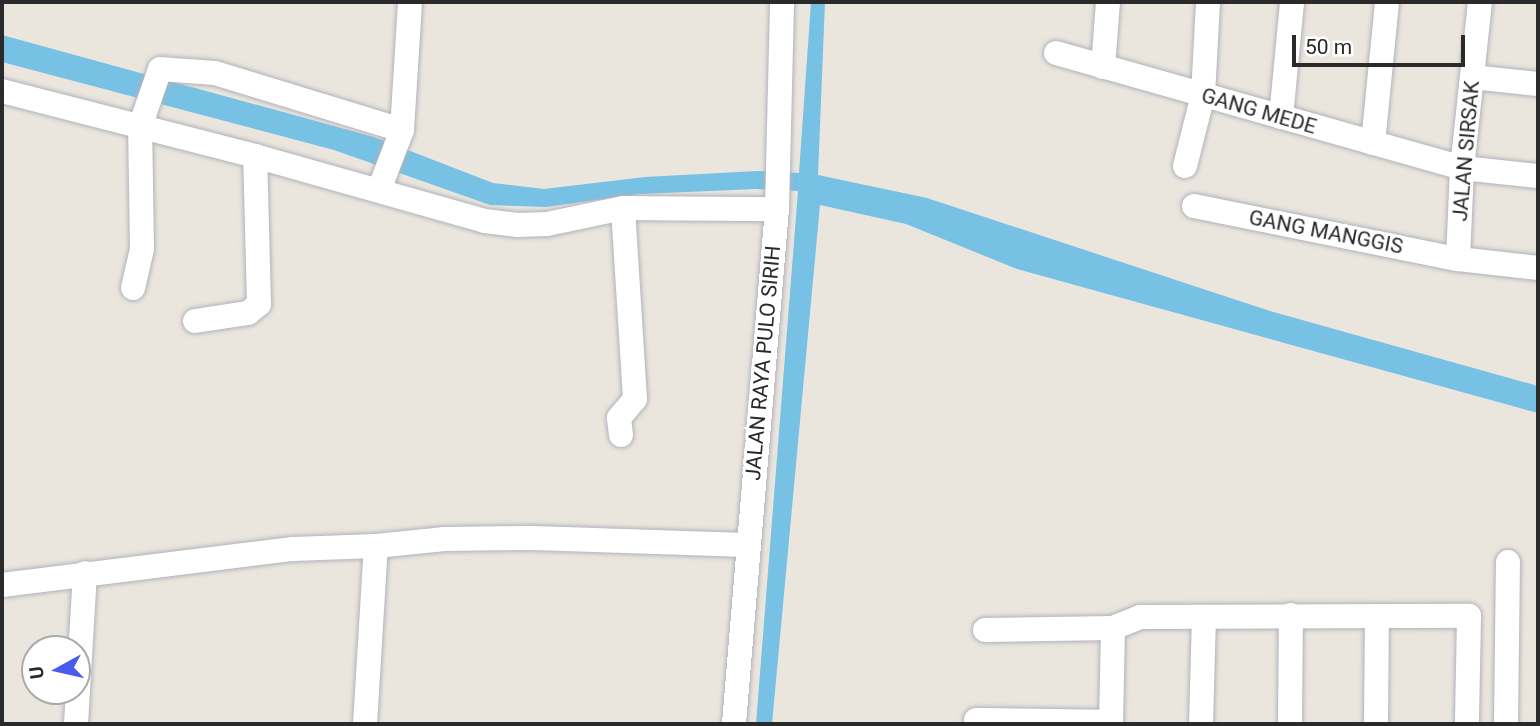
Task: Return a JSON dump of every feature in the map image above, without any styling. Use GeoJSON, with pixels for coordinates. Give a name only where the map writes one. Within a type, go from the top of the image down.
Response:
{"type":"FeatureCollection","features":[{"type":"Feature","properties":{"kind":"street"},"geometry":{"type":"LineString","coordinates":[[382,184],[400,134],[410,2]]}},
{"type":"Feature","properties":{"kind":"street","name":"JALAN RAYA PULO SIRIH"},"geometry":{"type":"LineString","coordinates":[[734,724],[777,202],[782,2]]}},
{"type":"Feature","properties":{"kind":"street"},"geometry":{"type":"LineString","coordinates":[[1103,67],[1108,2]]}},
{"type":"Feature","properties":{"kind":"street"},"geometry":{"type":"LineString","coordinates":[[1185,166],[1203,95],[1208,2]]}},
{"type":"Feature","properties":{"kind":"street"},"geometry":{"type":"LineString","coordinates":[[1281,117],[1292,2]]}},
{"type":"Feature","properties":{"kind":"street"},"geometry":{"type":"LineString","coordinates":[[1373,143],[1387,2]]}},
{"type":"Feature","properties":{"kind":"street","name":"JALAN SIRSAK"},"geometry":{"type":"LineString","coordinates":[[1458,259],[1462,168],[1480,2]]}},
{"type":"Feature","properties":{"kind":"street","name":"GANG MEDE"},"geometry":{"type":"LineString","coordinates":[[1056,53],[1462,168],[1538,176]]}},
{"type":"Feature","properties":{"kind":"street"},"geometry":{"type":"LineString","coordinates":[[133,288],[142,249],[141,120],[156,74],[166,67],[215,73],[400,134]]}},
{"type":"Feature","properties":{"kind":"street"},"geometry":{"type":"LineString","coordinates":[[1472,77],[1538,84]]}},
{"type":"Feature","properties":{"kind":"street"},"geometry":{"type":"LineString","coordinates":[[2,91],[141,120],[255,156],[382,184],[485,221],[518,225],[547,224],[623,208],[777,202]]}},
{"type":"Feature","properties":{"kind":"street"},"geometry":{"type":"LineString","coordinates":[[195,321],[248,313],[259,304],[255,156]]}},
{"type":"Feature","properties":{"kind":"street","name":"GANG MANGGIS"},"geometry":{"type":"LineString","coordinates":[[1194,206],[1458,259],[1538,268]]}},
{"type":"Feature","properties":{"kind":"street"},"geometry":{"type":"LineString","coordinates":[[621,435],[619,418],[635,399],[623,208]]}},
{"type":"Feature","properties":{"kind":"street"},"geometry":{"type":"LineString","coordinates":[[2,585],[293,549],[376,546],[445,539],[533,538],[747,545]]}},
{"type":"Feature","properties":{"kind":"street"},"geometry":{"type":"LineString","coordinates":[[365,724],[376,546]]}},
{"type":"Feature","properties":{"kind":"street"},"geometry":{"type":"LineString","coordinates":[[1506,724],[1508,562]]}},
{"type":"Feature","properties":{"kind":"street"},"geometry":{"type":"LineString","coordinates":[[76,724],[85,573]]}},
{"type":"Feature","properties":{"kind":"street"},"geometry":{"type":"LineString","coordinates":[[1290,724],[1292,615]]}},
{"type":"Feature","properties":{"kind":"street"},"geometry":{"type":"LineString","coordinates":[[1376,724],[1377,616]]}},
{"type":"Feature","properties":{"kind":"street"},"geometry":{"type":"LineString","coordinates":[[985,630],[1113,628],[1140,617],[1469,616],[1467,724]]}},
{"type":"Feature","properties":{"kind":"street"},"geometry":{"type":"LineString","coordinates":[[1201,724],[1204,617]]}},
{"type":"Feature","properties":{"kind":"street"},"geometry":{"type":"LineString","coordinates":[[975,720],[1111,723],[1113,628]]}},
{"type":"Feature","properties":{"kind":"water"},"geometry":{"type":"Polygon","coordinates":[[[811,2],[825,2],[818,175],[927,198],[1270,311],[1538,386],[1538,413],[1017,269],[906,224],[820,205],[772,724],[756,724],[798,191],[756,189],[640,194],[546,207],[490,205],[334,150],[2,62],[2,35],[374,137],[493,183],[544,189],[645,177],[757,171],[799,173],[811,2]]]}}]}
